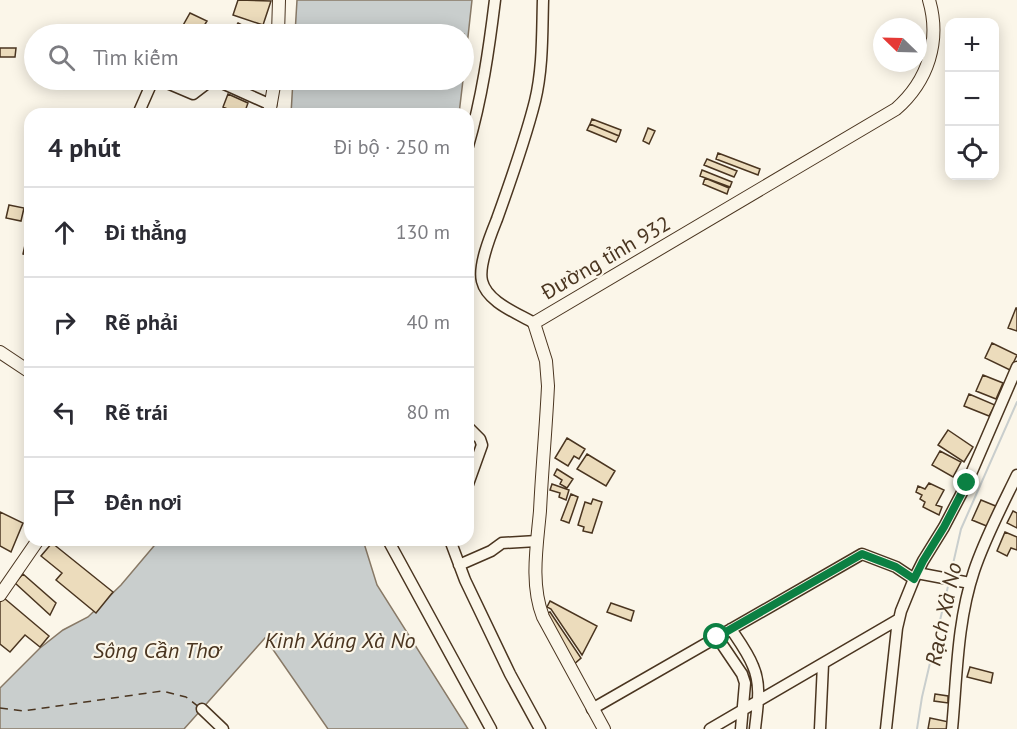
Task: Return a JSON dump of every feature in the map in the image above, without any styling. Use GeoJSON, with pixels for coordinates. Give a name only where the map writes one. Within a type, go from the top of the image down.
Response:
{"type":"FeatureCollection","features":[{"type":"Feature","properties":{"kind":"main road"},"geometry":{"type":"LineString","coordinates":[[278,24],[279,0]]}},
{"type":"Feature","properties":{"kind":"main road","name":"Đường tỉnh 932"},"geometry":{"type":"LineString","coordinates":[[604,729],[540,608],[536,583],[537,541],[548,386],[546,361],[534,323],[896,109],[918,85],[931,56],[934,26],[929,0]]}},
{"type":"Feature","properties":{"kind":"main road"},"geometry":{"type":"LineString","coordinates":[[270,108],[273,90]]}},
{"type":"Feature","properties":{"kind":"main road"},"geometry":{"type":"LineString","coordinates":[[0,352],[24,368]]}},
{"type":"Feature","properties":{"kind":"main road"},"geometry":{"type":"LineString","coordinates":[[0,595],[35,546]]}},
{"type":"Feature","properties":{"kind":"street"},"geometry":{"type":"LineString","coordinates":[[474,127],[489,51],[495,0]]}},
{"type":"Feature","properties":{"kind":"street"},"geometry":{"type":"LineString","coordinates":[[534,323],[488,293],[482,282],[481,272],[492,231],[536,100],[541,59],[543,0]]}},
{"type":"Feature","properties":{"kind":"street"},"geometry":{"type":"LineString","coordinates":[[141,108],[149,90]]}},
{"type":"Feature","properties":{"kind":"street"},"geometry":{"type":"LineString","coordinates":[[184,90],[193,94],[198,90]]}},
{"type":"Feature","properties":{"kind":"street"},"geometry":{"type":"LineString","coordinates":[[232,90],[266,108]]}},
{"type":"Feature","properties":{"kind":"street"},"geometry":{"type":"LineString","coordinates":[[886,729],[899,619],[967,483],[1017,367]]}},
{"type":"Feature","properties":{"kind":"street"},"geometry":{"type":"LineString","coordinates":[[474,433],[482,445],[474,467]]}},
{"type":"Feature","properties":{"kind":"street"},"geometry":{"type":"LineString","coordinates":[[952,729],[959,639],[968,582],[1017,475]]}},
{"type":"Feature","properties":{"kind":"street"},"geometry":{"type":"LineString","coordinates":[[459,565],[491,551],[502,543],[537,541]]}},
{"type":"Feature","properties":{"kind":"street"},"geometry":{"type":"LineString","coordinates":[[390,546],[491,729]]}},
{"type":"Feature","properties":{"kind":"street"},"geometry":{"type":"LineString","coordinates":[[452,546],[510,674],[540,729]]}},
{"type":"Feature","properties":{"kind":"street"},"geometry":{"type":"LineString","coordinates":[[592,709],[862,554],[919,576],[968,582]]}},
{"type":"Feature","properties":{"kind":"street"},"geometry":{"type":"LineString","coordinates":[[710,729],[899,619]]}},
{"type":"Feature","properties":{"kind":"street"},"geometry":{"type":"LineString","coordinates":[[731,628],[753,666],[758,686],[755,729]]}},
{"type":"Feature","properties":{"kind":"street"},"geometry":{"type":"LineString","coordinates":[[717,637],[744,678],[746,690],[741,729]]}},
{"type":"Feature","properties":{"kind":"street"},"geometry":{"type":"LineString","coordinates":[[820,729],[823,664]]}},
{"type":"Feature","properties":{"kind":"street"},"geometry":{"type":"LineString","coordinates":[[202,709],[223,729]]}},
{"type":"Feature","properties":{"kind":"water"},"geometry":{"type":"Polygon","coordinates":[[[297,0],[472,0],[469,24],[296,24],[297,0]]]}},
{"type":"Feature","properties":{"kind":"water"},"geometry":{"type":"Polygon","coordinates":[[[292,90],[462,90],[460,108],[291,108],[292,90]]]}},
{"type":"Feature","properties":{"kind":"water"},"geometry":{"type":"Polygon","coordinates":[[[154,546],[365,546],[377,585],[468,729],[328,729],[265,638],[184,729],[0,729],[0,688],[40,648],[63,630],[88,617],[121,585],[154,546]]]}},
{"type":"Feature","properties":{"kind":"building"},"geometry":{"type":"Polygon","coordinates":[[[238,0],[271,1],[263,24],[233,15],[238,0]]]}},
{"type":"Feature","properties":{"kind":"building"},"geometry":{"type":"Polygon","coordinates":[[[190,13],[207,21],[205,24],[184,24],[190,13]]]}},
{"type":"Feature","properties":{"kind":"building"},"geometry":{"type":"Polygon","coordinates":[[[0,48],[16,48],[15,57],[0,57],[0,48]]]}},
{"type":"Feature","properties":{"kind":"building"},"geometry":{"type":"Polygon","coordinates":[[[228,94],[248,103],[246,108],[223,107],[228,94]]]}},
{"type":"Feature","properties":{"kind":"building"},"geometry":{"type":"Polygon","coordinates":[[[592,119],[621,130],[619,136],[590,124],[592,119]]]}},
{"type":"Feature","properties":{"kind":"building"},"geometry":{"type":"Polygon","coordinates":[[[590,124],[619,136],[616,142],[587,130],[590,124]]]}},
{"type":"Feature","properties":{"kind":"building"},"geometry":{"type":"Polygon","coordinates":[[[648,128],[655,131],[649,144],[643,141],[648,128]]]}},
{"type":"Feature","properties":{"kind":"building"},"geometry":{"type":"Polygon","coordinates":[[[718,153],[760,169],[758,175],[716,159],[718,153]]]}},
{"type":"Feature","properties":{"kind":"building"},"geometry":{"type":"Polygon","coordinates":[[[707,159],[737,171],[734,177],[704,165],[707,159]]]}},
{"type":"Feature","properties":{"kind":"building"},"geometry":{"type":"Polygon","coordinates":[[[702,170],[732,182],[730,187],[700,176],[702,170]]]}},
{"type":"Feature","properties":{"kind":"building"},"geometry":{"type":"Polygon","coordinates":[[[705,178],[729,188],[727,194],[703,184],[705,178]]]}},
{"type":"Feature","properties":{"kind":"building"},"geometry":{"type":"Polygon","coordinates":[[[9,205],[24,208],[21,221],[6,218],[9,205]]]}},
{"type":"Feature","properties":{"kind":"building"},"geometry":{"type":"Polygon","coordinates":[[[1017,308],[1017,331],[1008,328],[1017,308]]]}},
{"type":"Feature","properties":{"kind":"building"},"geometry":{"type":"Polygon","coordinates":[[[992,343],[1017,355],[1010,370],[985,358],[992,343]]]}},
{"type":"Feature","properties":{"kind":"building"},"geometry":{"type":"Polygon","coordinates":[[[983,375],[1003,383],[996,399],[976,391],[983,375]]]}},
{"type":"Feature","properties":{"kind":"building"},"geometry":{"type":"Polygon","coordinates":[[[969,394],[995,405],[989,416],[964,406],[969,394]]]}},
{"type":"Feature","properties":{"kind":"building"},"geometry":{"type":"Polygon","coordinates":[[[948,430],[973,447],[964,462],[938,445],[948,430]]]}},
{"type":"Feature","properties":{"kind":"building"},"geometry":{"type":"Polygon","coordinates":[[[567,438],[585,449],[579,459],[574,456],[568,466],[555,458],[567,438]]]}},
{"type":"Feature","properties":{"kind":"building"},"geometry":{"type":"Polygon","coordinates":[[[940,451],[961,462],[953,477],[932,465],[940,451]]]}},
{"type":"Feature","properties":{"kind":"building"},"geometry":{"type":"Polygon","coordinates":[[[587,454],[615,471],[606,486],[577,469],[587,454]]]}},
{"type":"Feature","properties":{"kind":"building"},"geometry":{"type":"Polygon","coordinates":[[[557,469],[573,479],[567,488],[560,484],[562,480],[554,475],[557,469]]]}},
{"type":"Feature","properties":{"kind":"building"},"geometry":{"type":"Polygon","coordinates":[[[929,483],[944,490],[936,505],[942,507],[939,515],[923,507],[925,502],[920,499],[922,495],[916,492],[918,486],[925,489],[929,483]]]}},
{"type":"Feature","properties":{"kind":"building"},"geometry":{"type":"Polygon","coordinates":[[[552,484],[569,490],[566,500],[559,497],[560,493],[550,490],[552,484]]]}},
{"type":"Feature","properties":{"kind":"building"},"geometry":{"type":"Polygon","coordinates":[[[571,494],[578,497],[569,523],[561,520],[571,494]]]}},
{"type":"Feature","properties":{"kind":"building"},"geometry":{"type":"Polygon","coordinates":[[[593,499],[602,502],[592,533],[583,531],[584,527],[578,525],[585,502],[591,504],[593,499]]]}},
{"type":"Feature","properties":{"kind":"building"},"geometry":{"type":"Polygon","coordinates":[[[981,500],[998,507],[989,527],[972,520],[981,500]]]}},
{"type":"Feature","properties":{"kind":"building"},"geometry":{"type":"Polygon","coordinates":[[[1013,511],[1017,513],[1017,528],[1007,523],[1013,511]]]}},
{"type":"Feature","properties":{"kind":"building"},"geometry":{"type":"Polygon","coordinates":[[[0,512],[23,523],[11,552],[0,546],[0,512]]]}},
{"type":"Feature","properties":{"kind":"building"},"geometry":{"type":"Polygon","coordinates":[[[1005,532],[1017,537],[1017,550],[1011,548],[1007,556],[997,551],[1005,532]]]}},
{"type":"Feature","properties":{"kind":"building"},"geometry":{"type":"Polygon","coordinates":[[[49,546],[56,546],[113,592],[96,613],[56,580],[62,573],[41,556],[49,546]]]}},
{"type":"Feature","properties":{"kind":"building"},"geometry":{"type":"Polygon","coordinates":[[[23,574],[56,603],[50,615],[15,583],[23,574]]]}},
{"type":"Feature","properties":{"kind":"building"},"geometry":{"type":"Polygon","coordinates":[[[4,598],[49,636],[40,647],[25,635],[10,652],[0,644],[0,602],[4,598]]]}},
{"type":"Feature","properties":{"kind":"building"},"geometry":{"type":"Polygon","coordinates":[[[550,601],[597,626],[582,655],[551,609],[547,607],[550,601]]]}},
{"type":"Feature","properties":{"kind":"building"},"geometry":{"type":"Polygon","coordinates":[[[611,603],[634,611],[631,621],[607,612],[611,603]]]}},
{"type":"Feature","properties":{"kind":"building"},"geometry":{"type":"Polygon","coordinates":[[[550,612],[581,658],[573,665],[545,614],[550,612]]]}},
{"type":"Feature","properties":{"kind":"building"},"geometry":{"type":"Polygon","coordinates":[[[970,667],[993,673],[991,683],[967,677],[970,667]]]}},
{"type":"Feature","properties":{"kind":"building"},"geometry":{"type":"Polygon","coordinates":[[[935,694],[948,696],[948,703],[934,701],[935,694]]]}},
{"type":"Feature","properties":{"kind":"building"},"geometry":{"type":"Polygon","coordinates":[[[930,718],[949,722],[948,729],[928,729],[930,718]]]}},
{"type":"Feature","properties":{"kind":"waterway","name":"Rạch Xà No"},"geometry":{"type":"LineString","coordinates":[[950,577],[961,529],[1017,402]]}},
{"type":"Feature","properties":{"kind":"waterway","name":"Rạch Xà No"},"geometry":{"type":"LineString","coordinates":[[917,729],[922,697],[949,582]]}},
{"type":"Feature","properties":{"kind":"ferry route"},"geometry":{"type":"LineString","coordinates":[[0,708],[23,711],[162,691],[186,697],[199,707]]}},
{"type":"Feature","properties":{"kind":"route"},"geometry":{"type":"LineString","coordinates":[[717,637],[862,554],[896,567],[914,579],[967,483]]}},
{"type":"Feature","properties":{"kind":"water label","name":"Kinh Xáng Xà No"},"geometry":{"type":"Point","coordinates":[340,640]}},
{"type":"Feature","properties":{"kind":"water label","name":"Sông Cần Thơ"},"geometry":{"type":"Point","coordinates":[157,650]}}]}
